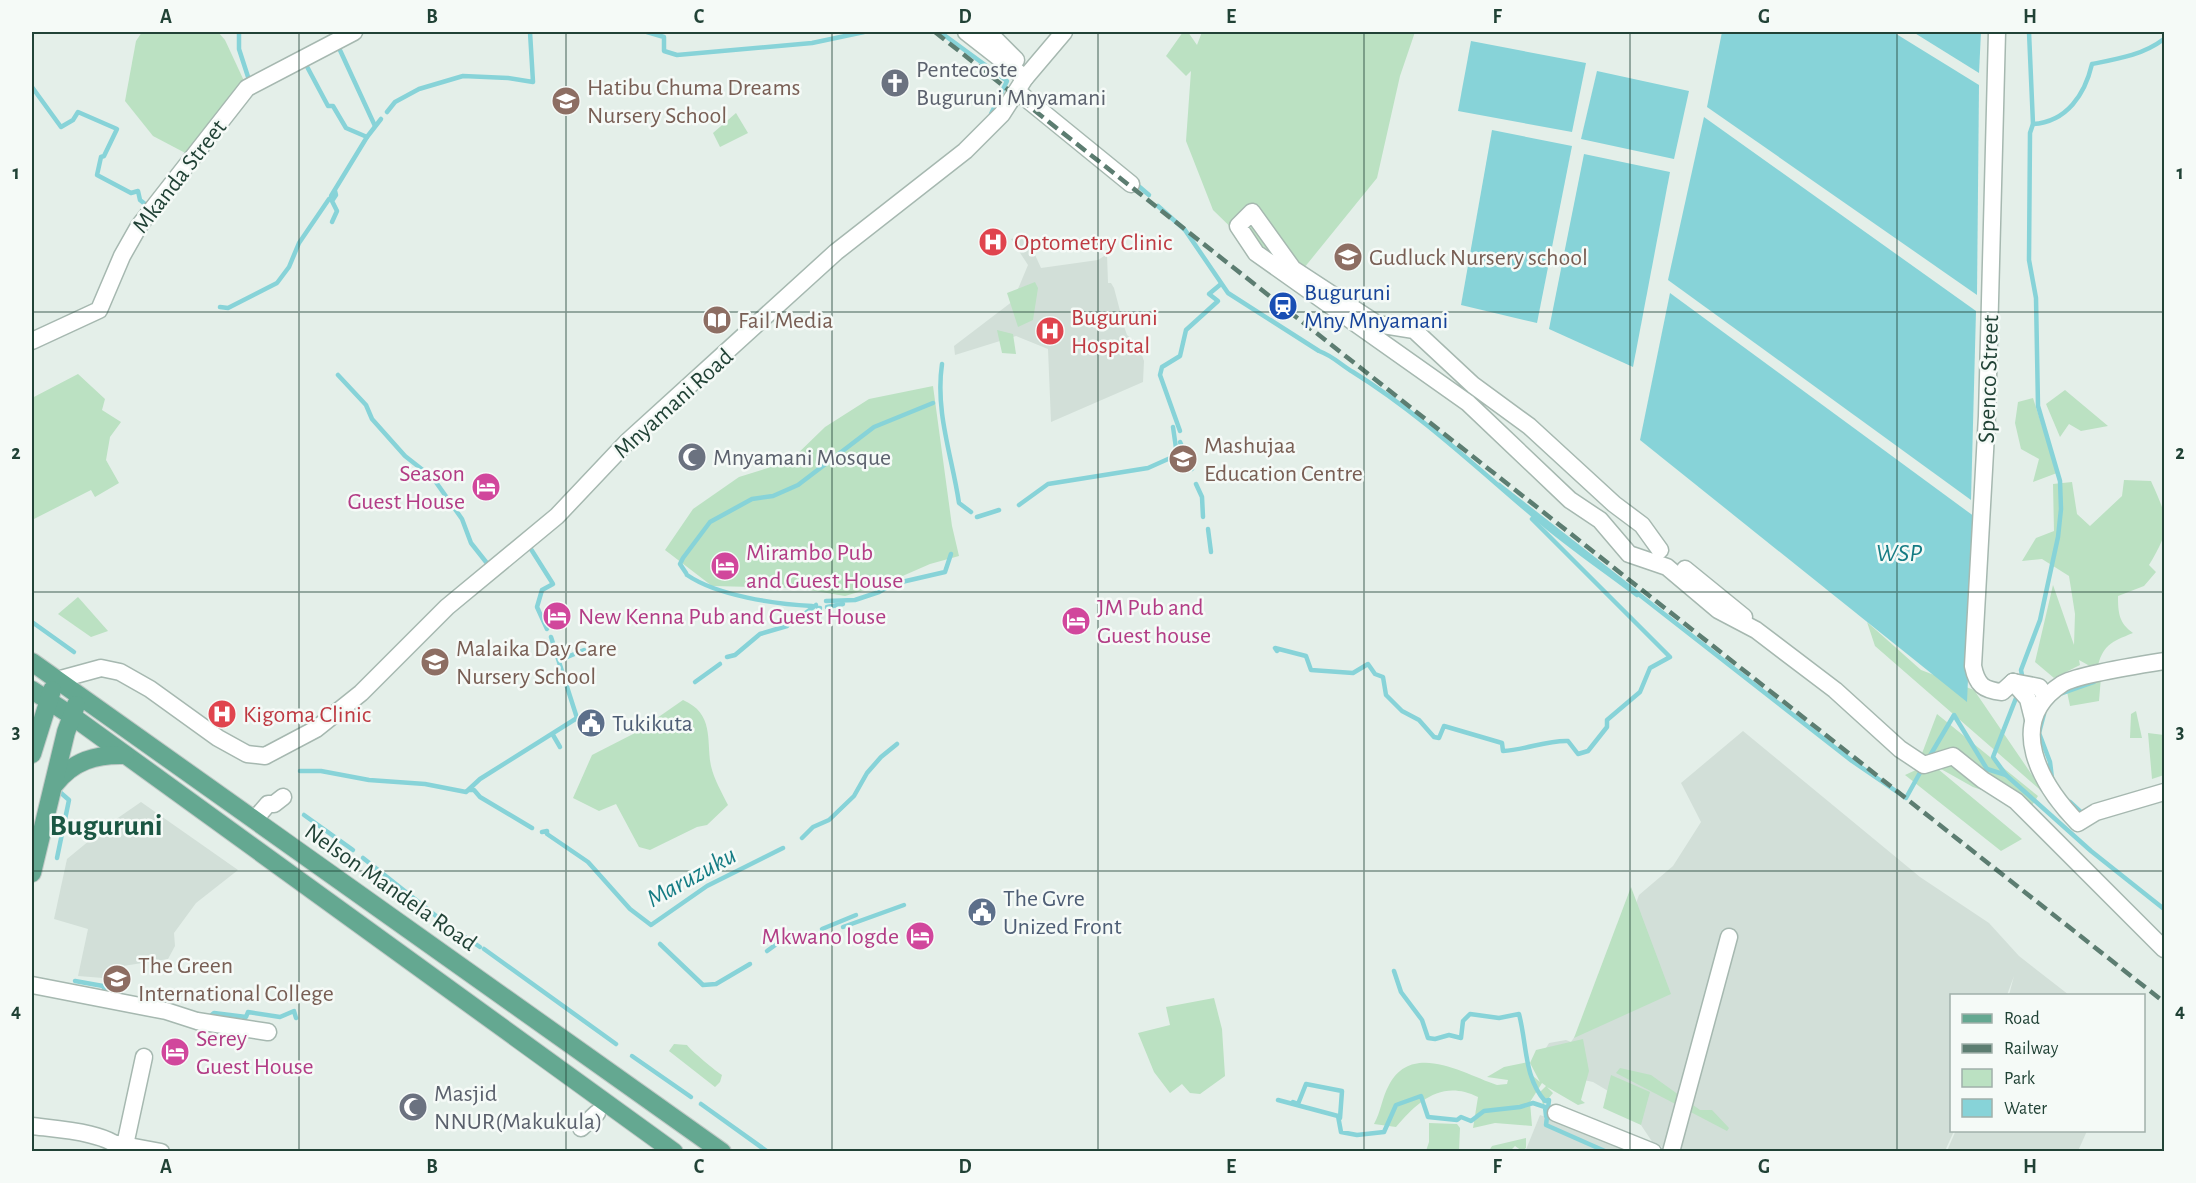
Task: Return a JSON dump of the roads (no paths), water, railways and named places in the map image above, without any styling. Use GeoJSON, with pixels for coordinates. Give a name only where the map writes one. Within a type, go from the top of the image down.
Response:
{"type":"FeatureCollection","features":[{"type":"Feature","properties":{"kind":"main road","name":"Nelson Mandela Road"},"geometry":{"type":"LineString","coordinates":[[32,662],[722,1152]]}},
{"type":"Feature","properties":{"kind":"main road"},"geometry":{"type":"LineString","coordinates":[[32,754],[39,696],[57,680]]}},
{"type":"Feature","properties":{"kind":"main road"},"geometry":{"type":"LineString","coordinates":[[32,873],[52,788],[80,695]]}},
{"type":"Feature","properties":{"kind":"main road","name":"Nelson Mandela Road"},"geometry":{"type":"LineString","coordinates":[[39,696],[72,716],[674,1152]]}},
{"type":"Feature","properties":{"kind":"main road"},"geometry":{"type":"LineString","coordinates":[[52,788],[61,776],[94,756],[125,755]]}},
{"type":"Feature","properties":{"kind":"street","name":"Mkanda Street"},"geometry":{"type":"LineString","coordinates":[[32,342],[99,310],[122,256],[139,226],[247,88],[354,32]]}},
{"type":"Feature","properties":{"kind":"street"},"geometry":{"type":"LineString","coordinates":[[966,32],[1024,81],[1131,184]]}},
{"type":"Feature","properties":{"kind":"street"},"geometry":{"type":"LineString","coordinates":[[988,32],[1024,81]]}},
{"type":"Feature","properties":{"kind":"street","name":"Mnyamani Road"},"geometry":{"type":"LineString","coordinates":[[85,672],[101,668],[135,679],[218,738],[247,754],[265,756],[316,729],[355,699],[432,621],[557,516],[627,442],[836,252],[965,151],[991,126],[1064,32]]}},
{"type":"Feature","properties":{"kind":"street","name":"Spenco Street"},"geometry":{"type":"LineString","coordinates":[[1997,32],[1987,416],[1972,666],[1977,681],[1987,691],[2002,693],[2013,682]]}},
{"type":"Feature","properties":{"kind":"street"},"geometry":{"type":"LineString","coordinates":[[1660,549],[1640,546],[1570,500],[1468,402],[1256,253],[1238,226],[1252,212],[1293,269],[1377,324],[1414,330],[1473,385],[1529,426],[1614,504],[1642,525],[1660,549],[1739,611],[1756,630]]}},
{"type":"Feature","properties":{"kind":"street"},"geometry":{"type":"LineString","coordinates":[[1600,520],[1629,554],[1667,567],[1718,610],[1756,630],[1835,690],[1900,749],[1924,765],[1953,756],[1983,780],[2016,801],[2164,949]]}},
{"type":"Feature","properties":{"kind":"street"},"geometry":{"type":"LineString","coordinates":[[2033,719],[2046,696],[2063,683],[2164,661]]}},
{"type":"Feature","properties":{"kind":"street"},"geometry":{"type":"LineString","coordinates":[[57,680],[85,672],[80,695]]}},
{"type":"Feature","properties":{"kind":"street"},"geometry":{"type":"LineString","coordinates":[[2013,682],[2038,687],[2046,696]]}},
{"type":"Feature","properties":{"kind":"street"},"geometry":{"type":"LineString","coordinates":[[2013,682],[2028,699],[2033,719],[2033,746],[2041,775],[2059,803],[2078,824],[2096,812],[2164,792]]}},
{"type":"Feature","properties":{"kind":"street"},"geometry":{"type":"LineString","coordinates":[[255,819],[268,804],[274,804],[283,797]]}},
{"type":"Feature","properties":{"kind":"street"},"geometry":{"type":"LineString","coordinates":[[1671,1152],[1729,937]]}},
{"type":"Feature","properties":{"kind":"street"},"geometry":{"type":"LineString","coordinates":[[32,985],[166,1011],[197,1021],[268,1032]]}},
{"type":"Feature","properties":{"kind":"street"},"geometry":{"type":"LineString","coordinates":[[122,1147],[144,1057]]}},
{"type":"Feature","properties":{"kind":"street"},"geometry":{"type":"LineString","coordinates":[[580,1128],[597,1113]]}},
{"type":"Feature","properties":{"kind":"street"},"geometry":{"type":"LineString","coordinates":[[1556,1113],[1653,1152]]}},
{"type":"Feature","properties":{"kind":"street"},"geometry":{"type":"LineString","coordinates":[[32,1126],[75,1132],[122,1147],[161,1152]]}},
{"type":"Feature","properties":{"kind":"water"},"geometry":{"type":"Polygon","coordinates":[[[1722,32],[1893,32],[1979,85],[1977,295],[1707,107],[1722,32]]]}},
{"type":"Feature","properties":{"kind":"water"},"geometry":{"type":"Polygon","coordinates":[[[1913,32],[1981,32],[1979,73],[1913,32]]]}},
{"type":"Feature","properties":{"kind":"water"},"geometry":{"type":"Polygon","coordinates":[[[1471,41],[1586,63],[1572,132],[1458,111],[1471,41]]]}},
{"type":"Feature","properties":{"kind":"water"},"geometry":{"type":"Polygon","coordinates":[[[1597,71],[1689,91],[1674,159],[1581,139],[1597,71]]]}},
{"type":"Feature","properties":{"kind":"water","name":"WSP"},"geometry":{"type":"Polygon","coordinates":[[[1704,117],[1976,311],[1971,500],[1668,280],[1704,117]]]}},
{"type":"Feature","properties":{"kind":"water"},"geometry":{"type":"Polygon","coordinates":[[[1492,130],[1572,146],[1537,323],[1461,305],[1492,130]]]}},
{"type":"Feature","properties":{"kind":"water"},"geometry":{"type":"Polygon","coordinates":[[[1584,154],[1670,172],[1633,367],[1549,329],[1584,154]]]}},
{"type":"Feature","properties":{"kind":"water","name":"WSP"},"geometry":{"type":"Polygon","coordinates":[[[1670,293],[1975,517],[1967,702],[1640,440],[1670,293]]]}},
{"type":"Feature","properties":{"kind":"waterway"},"geometry":{"type":"LineString","coordinates":[[239,32],[239,49],[250,83]]}},
{"type":"Feature","properties":{"kind":"waterway"},"geometry":{"type":"LineString","coordinates":[[387,112],[395,102],[419,89],[463,76],[508,78],[533,82],[530,32]]}},
{"type":"Feature","properties":{"kind":"waterway"},"geometry":{"type":"LineString","coordinates":[[647,32],[664,37],[664,51],[677,55],[812,43],[864,32]]}},
{"type":"Feature","properties":{"kind":"waterway"},"geometry":{"type":"LineString","coordinates":[[940,32],[1007,81],[991,114]]}},
{"type":"Feature","properties":{"kind":"waterway"},"geometry":{"type":"LineString","coordinates":[[2023,681],[2021,670],[2040,620],[2058,537],[2061,509],[2060,481],[2038,406],[2036,298],[2029,260],[2030,133],[2033,124],[2029,32]]}},
{"type":"Feature","properties":{"kind":"waterway"},"geometry":{"type":"LineString","coordinates":[[2033,124],[2056,118],[2073,104],[2085,86],[2092,64],[2139,53],[2164,39]]}},
{"type":"Feature","properties":{"kind":"waterway"},"geometry":{"type":"LineString","coordinates":[[340,44],[339,48],[375,126]]}},
{"type":"Feature","properties":{"kind":"waterway"},"geometry":{"type":"LineString","coordinates":[[304,61],[328,106],[333,106],[346,128],[367,137]]}},
{"type":"Feature","properties":{"kind":"waterway"},"geometry":{"type":"LineString","coordinates":[[32,87],[61,127],[73,120],[78,112],[117,129],[104,156],[101,157],[97,175],[131,193],[138,191],[140,200],[150,208]]}},
{"type":"Feature","properties":{"kind":"waterway"},"geometry":{"type":"LineString","coordinates":[[331,196],[367,137],[381,119]]}},
{"type":"Feature","properties":{"kind":"waterway"},"geometry":{"type":"LineString","coordinates":[[1135,183],[1149,195]]}},
{"type":"Feature","properties":{"kind":"waterway"},"geometry":{"type":"LineString","coordinates":[[332,222],[337,211],[332,201],[336,195],[335,191]]}},
{"type":"Feature","properties":{"kind":"waterway"},"geometry":{"type":"LineString","coordinates":[[220,307],[228,308],[277,283],[289,267],[299,243],[329,199]]}},
{"type":"Feature","properties":{"kind":"waterway"},"geometry":{"type":"LineString","coordinates":[[1158,206],[1185,230],[1228,293],[1333,358],[1401,405],[1560,537],[1637,595],[1499,485],[1852,761],[1906,798],[1922,769]]}},
{"type":"Feature","properties":{"kind":"waterway"},"geometry":{"type":"LineString","coordinates":[[1180,431],[1160,375],[1162,367],[1180,356],[1186,330],[1218,301],[1209,294],[1221,284]]}},
{"type":"Feature","properties":{"kind":"waterway"},"geometry":{"type":"LineString","coordinates":[[942,364],[940,382],[945,434],[959,503],[971,512]]}},
{"type":"Feature","properties":{"kind":"waterway"},"geometry":{"type":"LineString","coordinates":[[338,375],[366,405],[372,419],[405,456],[433,478],[462,519],[471,543],[490,567]]}},
{"type":"Feature","properties":{"kind":"waterway"},"geometry":{"type":"LineString","coordinates":[[686,573],[680,564],[710,522],[752,499],[773,496],[798,485],[874,427],[933,403]]}},
{"type":"Feature","properties":{"kind":"waterway"},"geometry":{"type":"LineString","coordinates":[[1019,505],[1048,484],[1148,468],[1177,455],[1173,427]]}},
{"type":"Feature","properties":{"kind":"waterway"},"geometry":{"type":"LineString","coordinates":[[1180,442],[1192,469]]}},
{"type":"Feature","properties":{"kind":"waterway"},"geometry":{"type":"LineString","coordinates":[[1196,484],[1202,497],[1203,517]]}},
{"type":"Feature","properties":{"kind":"waterway"},"geometry":{"type":"LineString","coordinates":[[977,517],[999,510]]}},
{"type":"Feature","properties":{"kind":"waterway"},"geometry":{"type":"LineString","coordinates":[[1277,651],[1275,648],[1306,656],[1311,670],[1353,673],[1368,664],[1375,674],[1383,677],[1386,695],[1402,711],[1419,720],[1434,737],[1439,738],[1444,726],[1502,743],[1503,751],[1568,741],[1578,754],[1588,751],[1607,727],[1607,720],[1640,692],[1650,668],[1670,657],[1532,519]]}},
{"type":"Feature","properties":{"kind":"waterway"},"geometry":{"type":"LineString","coordinates":[[1208,529],[1211,552]]}},
{"type":"Feature","properties":{"kind":"waterway"},"geometry":{"type":"LineString","coordinates":[[532,544],[529,546],[553,584],[542,590],[537,607],[547,629]]}},
{"type":"Feature","properties":{"kind":"waterway"},"geometry":{"type":"LineString","coordinates":[[826,601],[855,600],[879,592],[893,584],[945,572],[951,554]]}},
{"type":"Feature","properties":{"kind":"waterway"},"geometry":{"type":"LineString","coordinates":[[687,575],[730,594],[764,601],[812,606]]}},
{"type":"Feature","properties":{"kind":"waterway"},"geometry":{"type":"LineString","coordinates":[[827,607],[843,604]]}},
{"type":"Feature","properties":{"kind":"waterway"},"geometry":{"type":"LineString","coordinates":[[794,622],[816,605]]}},
{"type":"Feature","properties":{"kind":"waterway"},"geometry":{"type":"LineString","coordinates":[[32,622],[74,652]]}},
{"type":"Feature","properties":{"kind":"waterway"},"geometry":{"type":"LineString","coordinates":[[727,657],[735,655],[760,634],[787,626]]}},
{"type":"Feature","properties":{"kind":"waterway"},"geometry":{"type":"LineString","coordinates":[[300,771],[321,771],[369,780],[425,784],[466,792],[480,779],[577,718],[551,637]]}},
{"type":"Feature","properties":{"kind":"waterway"},"geometry":{"type":"LineString","coordinates":[[560,660],[584,650]]}},
{"type":"Feature","properties":{"kind":"waterway"},"geometry":{"type":"LineString","coordinates":[[695,682],[720,664]]}},
{"type":"Feature","properties":{"kind":"waterway"},"geometry":{"type":"LineString","coordinates":[[2060,694],[2094,682]]}},
{"type":"Feature","properties":{"kind":"waterway"},"geometry":{"type":"LineString","coordinates":[[2006,775],[1993,757],[2018,693]]}},
{"type":"Feature","properties":{"kind":"waterway"},"geometry":{"type":"LineString","coordinates":[[2044,714],[2039,733],[2050,762],[2052,778]]}},
{"type":"Feature","properties":{"kind":"waterway"},"geometry":{"type":"LineString","coordinates":[[1928,759],[1954,715],[1987,769],[2006,775],[2091,851],[2164,909]]}},
{"type":"Feature","properties":{"kind":"waterway"},"geometry":{"type":"LineString","coordinates":[[553,735],[560,747]]}},
{"type":"Feature","properties":{"kind":"waterway"},"geometry":{"type":"LineString","coordinates":[[802,838],[813,827],[829,820],[854,796],[867,773],[897,744]]}},
{"type":"Feature","properties":{"kind":"waterway"},"geometry":{"type":"LineString","coordinates":[[469,790],[474,790],[480,797],[532,828]]}},
{"type":"Feature","properties":{"kind":"waterway"},"geometry":{"type":"LineString","coordinates":[[57,858],[69,800],[61,793]]}},
{"type":"Feature","properties":{"kind":"waterway"},"geometry":{"type":"LineString","coordinates":[[2070,802],[2084,815]]}},
{"type":"Feature","properties":{"kind":"waterway"},"geometry":{"type":"LineString","coordinates":[[304,815],[353,850]]}},
{"type":"Feature","properties":{"kind":"waterway","name":"Maruzuku"},"geometry":{"type":"LineString","coordinates":[[542,832],[547,831],[547,834],[588,862],[630,909],[651,925],[707,886],[783,848]]}},
{"type":"Feature","properties":{"kind":"waterway"},"geometry":{"type":"LineString","coordinates":[[363,858],[445,923]]}},
{"type":"Feature","properties":{"kind":"waterway"},"geometry":{"type":"LineString","coordinates":[[843,927],[904,905]]}},
{"type":"Feature","properties":{"kind":"waterway"},"geometry":{"type":"LineString","coordinates":[[822,929],[856,915]]}},
{"type":"Feature","properties":{"kind":"waterway"},"geometry":{"type":"LineString","coordinates":[[767,951],[778,943],[808,933]]}},
{"type":"Feature","properties":{"kind":"waterway"},"geometry":{"type":"LineString","coordinates":[[462,935],[480,947]]}},
{"type":"Feature","properties":{"kind":"waterway"},"geometry":{"type":"LineString","coordinates":[[660,944],[703,985],[716,984],[750,964]]}},
{"type":"Feature","properties":{"kind":"waterway"},"geometry":{"type":"LineString","coordinates":[[484,949],[616,1044]]}},
{"type":"Feature","properties":{"kind":"waterway"},"geometry":{"type":"LineString","coordinates":[[1394,971],[1401,992],[1422,1020],[1428,1038],[1435,1039],[1449,1035],[1461,1038],[1463,1021],[1470,1014],[1499,1018],[1519,1014],[1533,1082],[1545,1101],[1549,1100],[1546,1125],[1607,1152]]}},
{"type":"Feature","properties":{"kind":"waterway"},"geometry":{"type":"LineString","coordinates":[[75,981],[103,986],[107,996]]}},
{"type":"Feature","properties":{"kind":"waterway"},"geometry":{"type":"LineString","coordinates":[[207,1019],[214,1013],[246,1017],[248,1012],[280,1017],[294,1011],[296,1018]]}},
{"type":"Feature","properties":{"kind":"waterway"},"geometry":{"type":"LineString","coordinates":[[632,1056],[691,1097]]}},
{"type":"Feature","properties":{"kind":"waterway"},"geometry":{"type":"LineString","coordinates":[[1293,1102],[1298,1104],[1306,1084],[1342,1091],[1340,1118]]}},
{"type":"Feature","properties":{"kind":"waterway"},"geometry":{"type":"LineString","coordinates":[[1278,1100],[1338,1116],[1341,1132],[1357,1135],[1384,1132],[1396,1105],[1421,1096],[1428,1117],[1457,1120],[1461,1117],[1471,1121],[1484,1111],[1520,1107],[1533,1103],[1545,1107],[1546,1116]]}},
{"type":"Feature","properties":{"kind":"waterway"},"geometry":{"type":"LineString","coordinates":[[701,1104],[768,1152]]}},
{"type":"Feature","properties":{"kind":"railway"},"geometry":{"type":"LineString","coordinates":[[935,32],[2164,1002]]}},
{"type":"Feature","properties":{"kind":"place","name":"Pentecoste Buguruni Mnyamani"},"geometry":{"type":"Point","coordinates":[895,83]}},
{"type":"Feature","properties":{"kind":"place","name":"Hatibu Chuma Dreams Nursery School"},"geometry":{"type":"Point","coordinates":[566,101]}},
{"type":"Feature","properties":{"kind":"place","name":"Optometry Clinic"},"geometry":{"type":"Point","coordinates":[993,242]}},
{"type":"Feature","properties":{"kind":"place","name":"Gudluck Nursery school"},"geometry":{"type":"Point","coordinates":[1348,257]}},
{"type":"Feature","properties":{"kind":"place","name":"Buguruni Mny Mnyamani"},"geometry":{"type":"Point","coordinates":[1283,306]}},
{"type":"Feature","properties":{"kind":"place","name":"Fail Media"},"geometry":{"type":"Point","coordinates":[717,320]}},
{"type":"Feature","properties":{"kind":"place","name":"Buguruni Hospital"},"geometry":{"type":"Point","coordinates":[1050,331]}},
{"type":"Feature","properties":{"kind":"place","name":"Mnyamani Mosque"},"geometry":{"type":"Point","coordinates":[692,457]}},
{"type":"Feature","properties":{"kind":"place","name":"Mashujaa Education Centre"},"geometry":{"type":"Point","coordinates":[1183,459]}},
{"type":"Feature","properties":{"kind":"place","name":"Season Guest House"},"geometry":{"type":"Point","coordinates":[486,487]}},
{"type":"Feature","properties":{"kind":"place","name":"Mirambo Pub and Guest House"},"geometry":{"type":"Point","coordinates":[725,566]}},
{"type":"Feature","properties":{"kind":"place","name":"New Kenna Pub and Guest House"},"geometry":{"type":"Point","coordinates":[557,616]}},
{"type":"Feature","properties":{"kind":"place","name":"JM Pub and Guest house"},"geometry":{"type":"Point","coordinates":[1076,621]}},
{"type":"Feature","properties":{"kind":"place","name":"Malaika Day Care Nursery School"},"geometry":{"type":"Point","coordinates":[435,662]}},
{"type":"Feature","properties":{"kind":"place","name":"Kigoma Clinic"},"geometry":{"type":"Point","coordinates":[222,714]}},
{"type":"Feature","properties":{"kind":"place","name":"Tukikuta"},"geometry":{"type":"Point","coordinates":[591,723]}},
{"type":"Feature","properties":{"kind":"place","name":"The Gvre Unized Front"},"geometry":{"type":"Point","coordinates":[982,912]}},
{"type":"Feature","properties":{"kind":"place","name":"Mkwano logde"},"geometry":{"type":"Point","coordinates":[920,936]}},
{"type":"Feature","properties":{"kind":"place","name":"The Green International College"},"geometry":{"type":"Point","coordinates":[117,979]}},
{"type":"Feature","properties":{"kind":"place","name":"Serey Guest House"},"geometry":{"type":"Point","coordinates":[175,1052]}},
{"type":"Feature","properties":{"kind":"place","name":"Masjid NNUR(Makukula)"},"geometry":{"type":"Point","coordinates":[413,1107]}},
{"type":"Feature","properties":{"kind":"district","name":"Buguruni"},"geometry":{"type":"Point","coordinates":[106,825]}}]}
